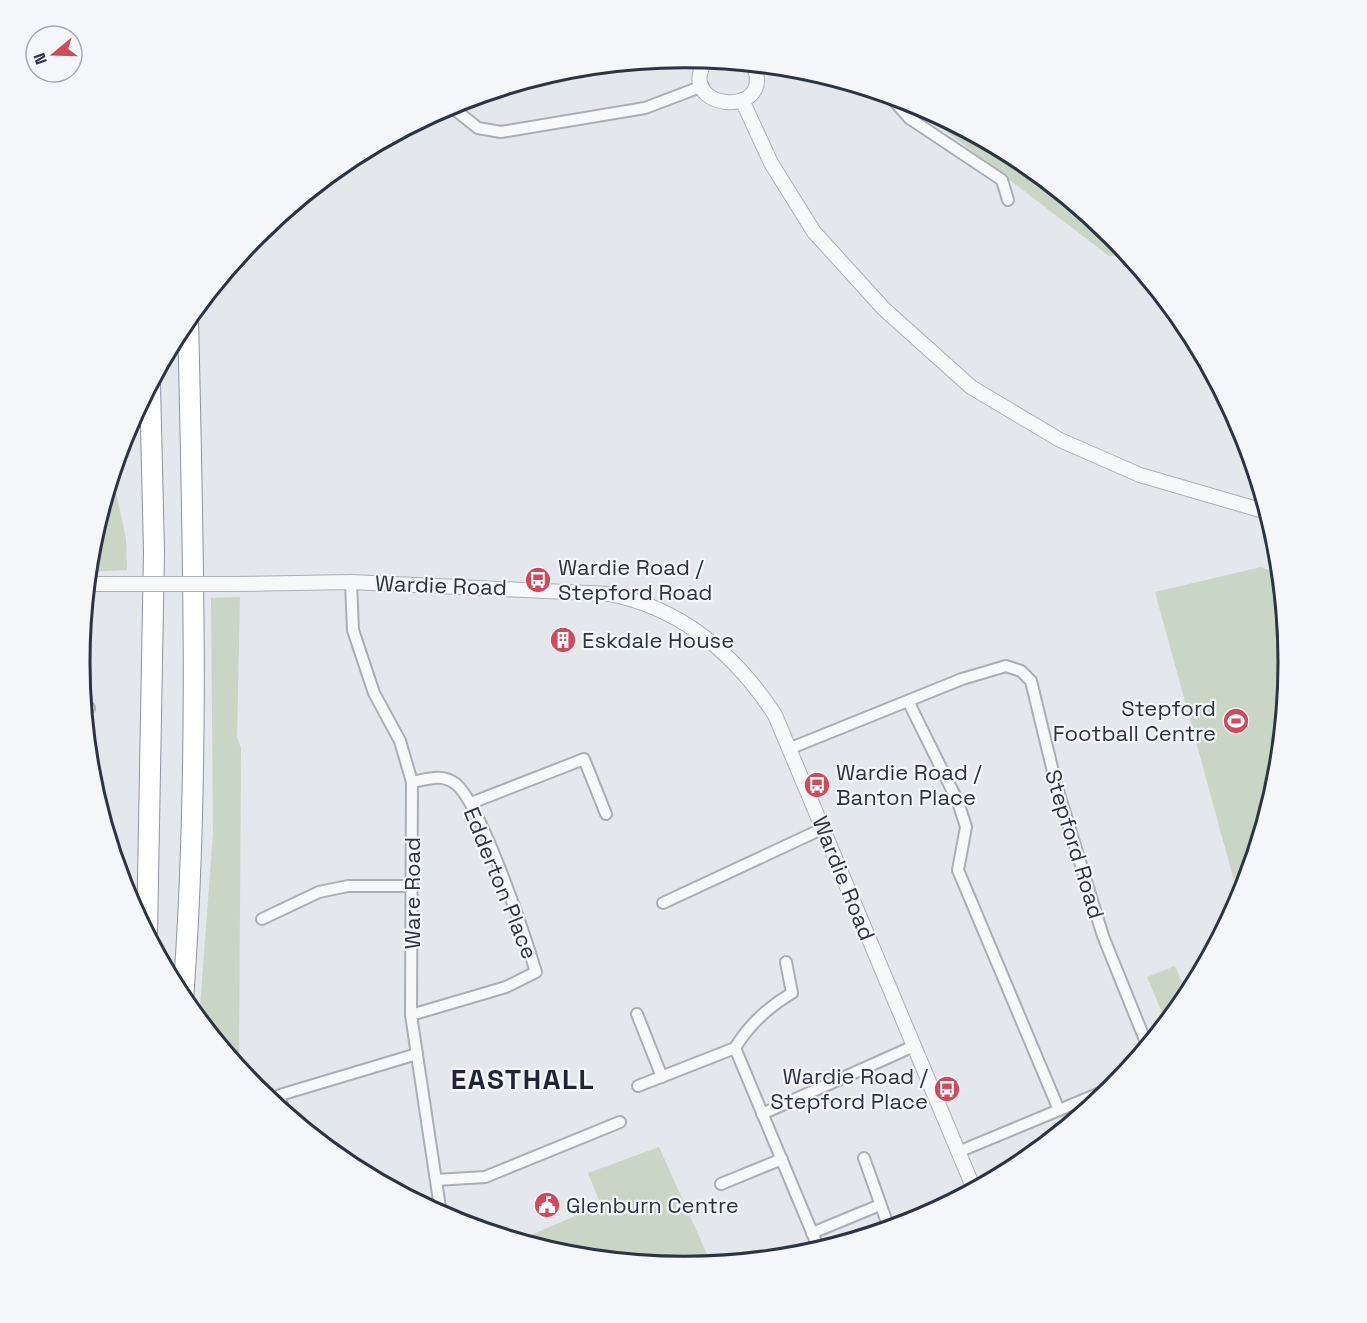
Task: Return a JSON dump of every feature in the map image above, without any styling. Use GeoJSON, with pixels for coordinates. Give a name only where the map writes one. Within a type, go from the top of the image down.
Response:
{"type":"FeatureCollection","features":[{"type":"Feature","properties":{"kind":"highway"},"geometry":{"type":"LineString","coordinates":[[184,982],[190,864],[193,666],[188,334]]}},
{"type":"Feature","properties":{"kind":"highway"},"geometry":{"type":"LineString","coordinates":[[147,916],[154,552],[150,400]]}},
{"type":"Feature","properties":{"kind":"street"},"geometry":{"type":"LineString","coordinates":[[703,68],[703,86],[707,94],[723,103],[742,100],[753,90],[755,72]]}},
{"type":"Feature","properties":{"kind":"street"},"geometry":{"type":"LineString","coordinates":[[458,112],[478,128],[501,132],[645,108],[703,86]]}},
{"type":"Feature","properties":{"kind":"street"},"geometry":{"type":"LineString","coordinates":[[742,100],[771,163],[814,232],[884,309],[971,387],[1060,440],[1140,475],[1257,509]]}},
{"type":"Feature","properties":{"kind":"street"},"geometry":{"type":"LineString","coordinates":[[902,110],[909,118],[1002,180],[1008,200]]}},
{"type":"Feature","properties":{"kind":"street","name":"Wardie Road"},"geometry":{"type":"LineString","coordinates":[[95,584],[351,582],[591,592],[635,599],[661,608],[709,639],[734,661],[769,706],[791,748],[971,1181]]}},
{"type":"Feature","properties":{"kind":"street","name":"Ware Road"},"geometry":{"type":"LineString","coordinates":[[351,582],[353,630],[374,693],[400,741],[412,782],[411,1015],[439,1202]]}},
{"type":"Feature","properties":{"kind":"street","name":"Stepford Road"},"geometry":{"type":"LineString","coordinates":[[791,748],[962,679],[1006,666],[1021,670],[1031,681],[1056,784],[1103,936],[1144,1037]]}},
{"type":"Feature","properties":{"kind":"street"},"geometry":{"type":"LineString","coordinates":[[908,701],[958,802],[966,827],[958,870],[1059,1110]]}},
{"type":"Feature","properties":{"kind":"street"},"geometry":{"type":"LineString","coordinates":[[471,803],[584,759],[606,814]]}},
{"type":"Feature","properties":{"kind":"street","name":"Edderton Place"},"geometry":{"type":"LineString","coordinates":[[411,1015],[506,987],[536,972],[523,930],[471,803],[456,784],[440,776],[412,782]]}},
{"type":"Feature","properties":{"kind":"street"},"geometry":{"type":"LineString","coordinates":[[663,903],[824,828]]}},
{"type":"Feature","properties":{"kind":"street"},"geometry":{"type":"LineString","coordinates":[[262,919],[319,892],[348,886],[412,886]]}},
{"type":"Feature","properties":{"kind":"street"},"geometry":{"type":"LineString","coordinates":[[638,1086],[735,1048],[746,1030],[776,1003],[792,993],[786,962]]}},
{"type":"Feature","properties":{"kind":"street"},"geometry":{"type":"LineString","coordinates":[[637,1014],[662,1077]]}},
{"type":"Feature","properties":{"kind":"street"},"geometry":{"type":"LineString","coordinates":[[762,1114],[914,1046]]}},
{"type":"Feature","properties":{"kind":"street"},"geometry":{"type":"LineString","coordinates":[[735,1048],[815,1240]]}},
{"type":"Feature","properties":{"kind":"street"},"geometry":{"type":"LineString","coordinates":[[281,1098],[280,1095],[417,1054]]}},
{"type":"Feature","properties":{"kind":"street"},"geometry":{"type":"LineString","coordinates":[[958,1152],[1085,1099]]}},
{"type":"Feature","properties":{"kind":"street"},"geometry":{"type":"LineString","coordinates":[[436,1180],[485,1177],[620,1122]]}},
{"type":"Feature","properties":{"kind":"street"},"geometry":{"type":"LineString","coordinates":[[864,1158],[886,1220]]}},
{"type":"Feature","properties":{"kind":"street"},"geometry":{"type":"LineString","coordinates":[[721,1184],[782,1159]]}},
{"type":"Feature","properties":{"kind":"street"},"geometry":{"type":"LineString","coordinates":[[812,1233],[880,1205]]}},
{"type":"Feature","properties":{"kind":"green space"},"geometry":{"type":"Polygon","coordinates":[[[939,126],[981,147],[1045,190],[1104,241],[1117,256],[1109,256],[939,126]]]}},
{"type":"Feature","properties":{"kind":"green space"},"geometry":{"type":"Polygon","coordinates":[[[116,490],[126,539],[127,570],[97,572],[116,490]]]}},
{"type":"Feature","properties":{"kind":"green space","name":"Stepford Football Centre"},"geometry":{"type":"Polygon","coordinates":[[[1261,567],[1270,570],[1278,662],[1272,739],[1257,815],[1234,882],[1155,592],[1261,567]]]}},
{"type":"Feature","properties":{"kind":"green space"},"geometry":{"type":"Polygon","coordinates":[[[240,597],[237,737],[241,748],[239,1055],[200,1006],[213,833],[211,598],[240,597]]]}},
{"type":"Feature","properties":{"kind":"green space"},"geometry":{"type":"Polygon","coordinates":[[[1175,966],[1182,984],[1162,1013],[1147,977],[1175,966]]]}},
{"type":"Feature","properties":{"kind":"green space"},"geometry":{"type":"Polygon","coordinates":[[[659,1147],[707,1255],[684,1256],[606,1250],[530,1235],[601,1205],[588,1173],[659,1147]]]}},
{"type":"Feature","properties":{"kind":"place","name":"Wardie Road / Stepford Road"},"geometry":{"type":"Point","coordinates":[538,580]}},
{"type":"Feature","properties":{"kind":"place","name":"Eskdale House"},"geometry":{"type":"Point","coordinates":[563,640]}},
{"type":"Feature","properties":{"kind":"place","name":"Stepford Football Centre"},"geometry":{"type":"Point","coordinates":[1236,721]}},
{"type":"Feature","properties":{"kind":"place","name":"Wardie Road / Banton Place"},"geometry":{"type":"Point","coordinates":[817,785]}},
{"type":"Feature","properties":{"kind":"place","name":"Wardie Road / Stepford Place"},"geometry":{"type":"Point","coordinates":[947,1089]}},
{"type":"Feature","properties":{"kind":"place","name":"Glenburn Centre"},"geometry":{"type":"Point","coordinates":[547,1205]}},
{"type":"Feature","properties":{"kind":"district","name":"EASTHALL"},"geometry":{"type":"Point","coordinates":[523,1079]}}]}
